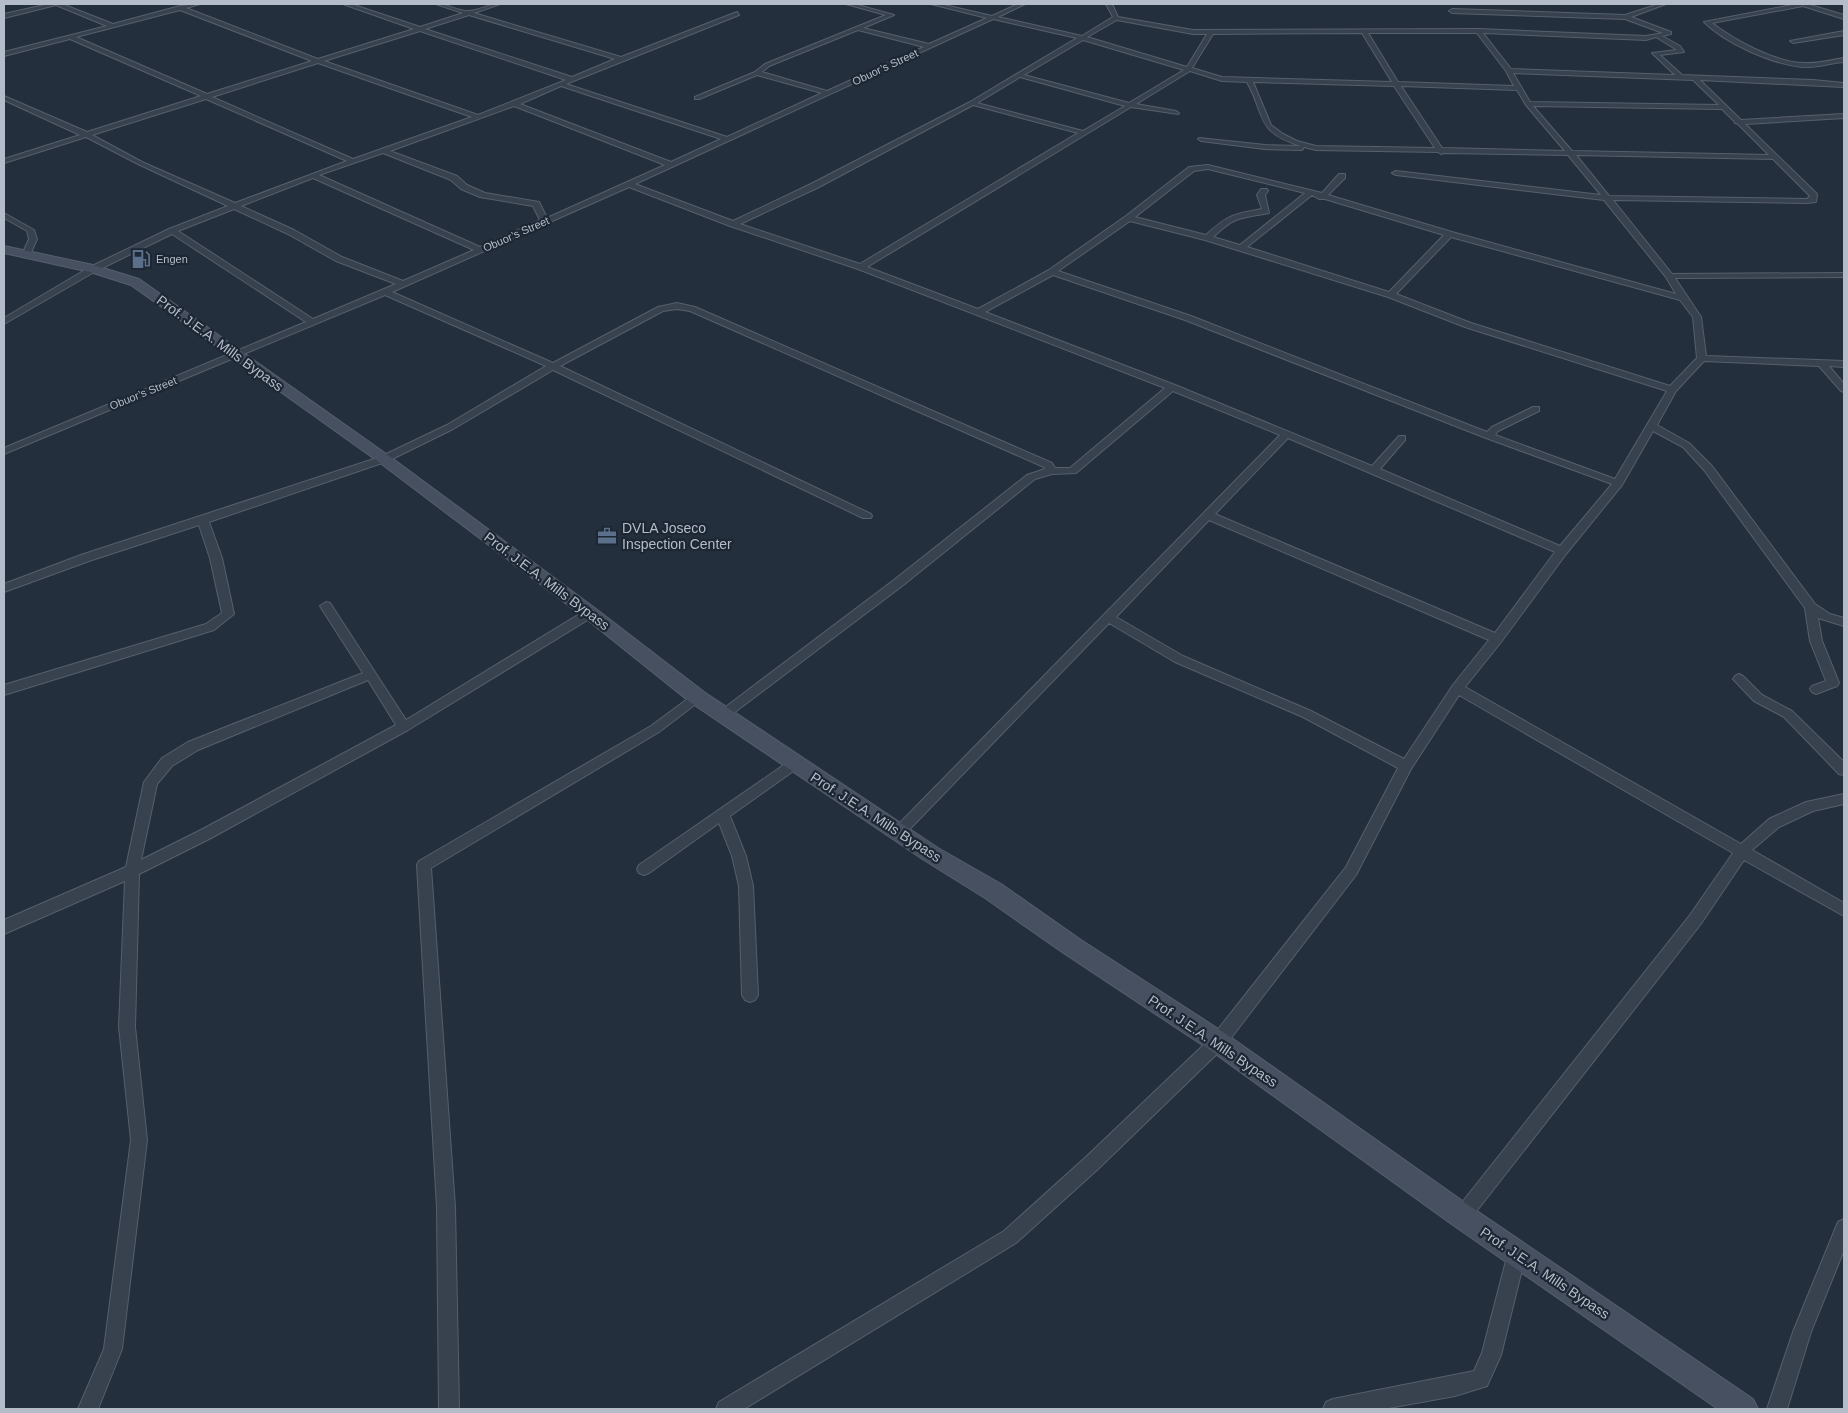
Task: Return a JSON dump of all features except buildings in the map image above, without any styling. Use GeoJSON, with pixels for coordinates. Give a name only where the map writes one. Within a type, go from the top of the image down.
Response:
{"type":"FeatureCollection","features":[{"type":"Feature","properties":{"kind":"street"},"geometry":{"type":"LineString","coordinates":[[4,16],[57,4],[113,26]]}},
{"type":"Feature","properties":{"kind":"street"},"geometry":{"type":"LineString","coordinates":[[4,54],[197,4]]}},
{"type":"Feature","properties":{"kind":"street"},"geometry":{"type":"LineString","coordinates":[[346,4],[570,79]]}},
{"type":"Feature","properties":{"kind":"street"},"geometry":{"type":"LineString","coordinates":[[439,4],[621,59]]}},
{"type":"Feature","properties":{"kind":"street"},"geometry":{"type":"LineString","coordinates":[[4,161],[315,60],[497,4]]}},
{"type":"Feature","properties":{"kind":"street"},"geometry":{"type":"LineString","coordinates":[[697,98],[758,73],[768,65],[891,15],[849,4]]}},
{"type":"Feature","properties":{"kind":"street"},"geometry":{"type":"LineString","coordinates":[[934,4],[1083,38],[1222,79],[1519,88]]}},
{"type":"Feature","properties":{"kind":"street","name":"Obuor’s Street"},"geometry":{"type":"LineString","coordinates":[[4,451],[404,284],[828,94],[1022,4]]}},
{"type":"Feature","properties":{"kind":"street"},"geometry":{"type":"LineString","coordinates":[[1109,4],[1116,18]]}},
{"type":"Feature","properties":{"kind":"street"},"geometry":{"type":"LineString","coordinates":[[1626,17],[1663,4]]}},
{"type":"Feature","properties":{"kind":"street"},"geometry":{"type":"LineString","coordinates":[[1844,17],[1802,4],[1707,22],[1712,27],[1749,48],[1790,62],[1802,65],[1844,60]]}},
{"type":"Feature","properties":{"kind":"street"},"geometry":{"type":"LineString","coordinates":[[180,8],[315,60],[477,117]]}},
{"type":"Feature","properties":{"kind":"street"},"geometry":{"type":"LineString","coordinates":[[734,224],[814,186],[972,102],[1116,18],[1193,32],[1479,31],[1613,37],[1659,37],[1669,33],[1626,17],[1452,11]]}},
{"type":"Feature","properties":{"kind":"street"},"geometry":{"type":"LineString","coordinates":[[4,321],[93,270],[172,231],[314,175],[515,104],[570,79],[737,14]]}},
{"type":"Feature","properties":{"kind":"street"},"geometry":{"type":"LineString","coordinates":[[860,29],[929,46]]}},
{"type":"Feature","properties":{"kind":"street"},"geometry":{"type":"LineString","coordinates":[[726,1409],[1010,1237],[1092,1163],[1218,1042],[1351,871],[1406,766],[1457,688],[1497,639],[1562,551],[1618,483],[1672,390],[1702,358],[1697,317],[1670,276],[1528,104],[1509,71],[1479,31]]}},
{"type":"Feature","properties":{"kind":"street"},"geometry":{"type":"LineString","coordinates":[[862,266],[1188,70],[1202,50],[1211,32]]}},
{"type":"Feature","properties":{"kind":"street"},"geometry":{"type":"LineString","coordinates":[[1365,32],[1396,84],[1442,152]]}},
{"type":"Feature","properties":{"kind":"street"},"geometry":{"type":"LineString","coordinates":[[1793,41],[1844,33]]}},
{"type":"Feature","properties":{"kind":"street"},"geometry":{"type":"LineString","coordinates":[[71,37],[209,96],[352,161]]}},
{"type":"Feature","properties":{"kind":"street"},"geometry":{"type":"LineString","coordinates":[[1659,37],[1678,47],[1681,52],[1655,53],[1680,77]]}},
{"type":"Feature","properties":{"kind":"street"},"geometry":{"type":"LineString","coordinates":[[1509,71],[1820,82],[1844,85]]}},
{"type":"Feature","properties":{"kind":"street"},"geometry":{"type":"LineString","coordinates":[[758,73],[828,94]]}},
{"type":"Feature","properties":{"kind":"street"},"geometry":{"type":"LineString","coordinates":[[1018,75],[1130,105],[1176,113]]}},
{"type":"Feature","properties":{"kind":"street"},"geometry":{"type":"LineString","coordinates":[[1396,173],[1521,190],[1607,198],[1813,200],[1814,196],[1737,122],[1694,77]]}},
{"type":"Feature","properties":{"kind":"street"},"geometry":{"type":"LineString","coordinates":[[1248,79],[1254,88],[1266,122],[1276,133],[1295,142],[1316,148]]}},
{"type":"Feature","properties":{"kind":"street"},"geometry":{"type":"LineString","coordinates":[[560,84],[727,139]]}},
{"type":"Feature","properties":{"kind":"street"},"geometry":{"type":"LineString","coordinates":[[4,98],[87,135],[140,163],[291,232],[339,259],[404,284]]}},
{"type":"Feature","properties":{"kind":"street"},"geometry":{"type":"LineString","coordinates":[[972,102],[1007,114],[1084,134]]}},
{"type":"Feature","properties":{"kind":"street"},"geometry":{"type":"LineString","coordinates":[[515,104],[671,165]]}},
{"type":"Feature","properties":{"kind":"street"},"geometry":{"type":"LineString","coordinates":[[1528,104],[1722,107]]}},
{"type":"Feature","properties":{"kind":"street"},"geometry":{"type":"LineString","coordinates":[[1737,122],[1844,116]]}},
{"type":"Feature","properties":{"kind":"street"},"geometry":{"type":"LineString","coordinates":[[1201,139],[1239,147],[1773,157]]}},
{"type":"Feature","properties":{"kind":"street"},"geometry":{"type":"LineString","coordinates":[[382,150],[454,178],[464,188],[483,195],[536,204],[545,222]]}},
{"type":"Feature","properties":{"kind":"street"},"geometry":{"type":"LineString","coordinates":[[979,312],[1052,272],[1129,218],[1192,169],[1208,167],[1311,192],[1322,197],[1449,234],[1683,298]]}},
{"type":"Feature","properties":{"kind":"street"},"geometry":{"type":"LineString","coordinates":[[314,175],[481,250]]}},
{"type":"Feature","properties":{"kind":"street"},"geometry":{"type":"LineString","coordinates":[[1322,197],[1342,176]]}},
{"type":"Feature","properties":{"kind":"street"},"geometry":{"type":"LineString","coordinates":[[629,184],[734,224],[862,266],[1172,387],[1374,470],[1562,551]]}},
{"type":"Feature","properties":{"kind":"street"},"geometry":{"type":"LineString","coordinates":[[1208,238],[1226,221],[1236,216],[1266,211],[1261,195],[1264,191]]}},
{"type":"Feature","properties":{"kind":"street"},"geometry":{"type":"LineString","coordinates":[[1241,248],[1311,192]]}},
{"type":"Feature","properties":{"kind":"street"},"geometry":{"type":"LineString","coordinates":[[4,215],[30,230],[33,239],[26,255]]}},
{"type":"Feature","properties":{"kind":"street"},"geometry":{"type":"LineString","coordinates":[[1129,218],[1208,238],[1391,295],[1468,325],[1672,390]]}},
{"type":"Feature","properties":{"kind":"street"},"geometry":{"type":"LineString","coordinates":[[172,231],[314,323]]}},
{"type":"Feature","properties":{"kind":"street"},"geometry":{"type":"LineString","coordinates":[[1391,295],[1449,234]]}},
{"type":"Feature","properties":{"kind":"street","name":"Prof. J.E.A. Mills Bypass"},"geometry":{"type":"LineString","coordinates":[[4,250],[93,270],[135,282],[384,459],[590,612],[697,697],[898,832],[993,891],[1073,947],[1218,1042],[1462,1216],[1742,1409]]}},
{"type":"Feature","properties":{"kind":"street"},"geometry":{"type":"LineString","coordinates":[[1052,272],[1188,318],[1489,436],[1618,483]]}},
{"type":"Feature","properties":{"kind":"street"},"geometry":{"type":"LineString","coordinates":[[1670,276],[1844,275]]}},
{"type":"Feature","properties":{"kind":"street"},"geometry":{"type":"LineString","coordinates":[[385,292],[553,366],[867,516]]}},
{"type":"Feature","properties":{"kind":"street"},"geometry":{"type":"LineString","coordinates":[[4,588],[86,558],[384,459],[450,427],[553,366],[661,309],[677,306],[692,309],[1048,465],[1051,470]]}},
{"type":"Feature","properties":{"kind":"street"},"geometry":{"type":"LineString","coordinates":[[1702,358],[1844,364]]}},
{"type":"Feature","properties":{"kind":"street"},"geometry":{"type":"LineString","coordinates":[[1822,364],[1844,389]]}},
{"type":"Feature","properties":{"kind":"street"},"geometry":{"type":"LineString","coordinates":[[723,715],[898,583],[1030,477],[1051,470],[1072,471],[1172,387]]}},
{"type":"Feature","properties":{"kind":"street"},"geometry":{"type":"LineString","coordinates":[[1489,436],[1495,429],[1536,408]]}},
{"type":"Feature","properties":{"kind":"street"},"geometry":{"type":"LineString","coordinates":[[1650,425],[1686,445],[1708,468],[1811,607],[1823,615],[1844,622]]}},
{"type":"Feature","properties":{"kind":"street"},"geometry":{"type":"LineString","coordinates":[[898,832],[1287,434]]}},
{"type":"Feature","properties":{"kind":"street"},"geometry":{"type":"LineString","coordinates":[[1374,470],[1402,438]]}},
{"type":"Feature","properties":{"kind":"street"},"geometry":{"type":"LineString","coordinates":[[1207,515],[1497,639]]}},
{"type":"Feature","properties":{"kind":"street"},"geometry":{"type":"LineString","coordinates":[[4,690],[210,627],[228,614],[216,558],[203,520]]}},
{"type":"Feature","properties":{"kind":"street"},"geometry":{"type":"LineString","coordinates":[[326,606],[404,727]]}},
{"type":"Feature","properties":{"kind":"street"},"geometry":{"type":"LineString","coordinates":[[1811,607],[1816,641],[1833,683],[1816,690]]}},
{"type":"Feature","properties":{"kind":"street"},"geometry":{"type":"LineString","coordinates":[[4,927],[132,871],[404,727],[590,612]]}},
{"type":"Feature","properties":{"kind":"street"},"geometry":{"type":"LineString","coordinates":[[1109,618],[1179,660],[1307,714],[1406,766]]}},
{"type":"Feature","properties":{"kind":"street"},"geometry":{"type":"LineString","coordinates":[[88,1409],[113,1349],[139,1140],[127,1027],[132,871],[151,782],[168,762],[192,746],[369,675]]}},
{"type":"Feature","properties":{"kind":"street"},"geometry":{"type":"LineString","coordinates":[[1740,679],[1758,698],[1788,714],[1844,770]]}},
{"type":"Feature","properties":{"kind":"street"},"geometry":{"type":"LineString","coordinates":[[1457,688],[1844,910]]}},
{"type":"Feature","properties":{"kind":"street"},"geometry":{"type":"LineString","coordinates":[[449,1409],[446,1207],[424,865],[654,729],[697,697]]}},
{"type":"Feature","properties":{"kind":"street"},"geometry":{"type":"LineString","coordinates":[[644,869],[794,763]]}},
{"type":"Feature","properties":{"kind":"street"},"geometry":{"type":"LineString","coordinates":[[1462,1216],[1694,920],[1742,851],[1774,823],[1811,806],[1844,799]]}},
{"type":"Feature","properties":{"kind":"street"},"geometry":{"type":"LineString","coordinates":[[722,814],[739,856],[746,886],[750,995]]}},
{"type":"Feature","properties":{"kind":"street"},"geometry":{"type":"LineString","coordinates":[[1777,1409],[1802,1332],[1844,1228]]}},
{"type":"Feature","properties":{"kind":"street"},"geometry":{"type":"LineString","coordinates":[[1333,1409],[1455,1386],[1480,1379],[1491,1355],[1517,1254]]}},
{"type":"Feature","properties":{"kind":"place","name":"Engen"},"geometry":{"type":"Point","coordinates":[141,259]}},
{"type":"Feature","properties":{"kind":"place","name":"DVLA Joseco Inspection Center"},"geometry":{"type":"Point","coordinates":[607,536]}}]}
